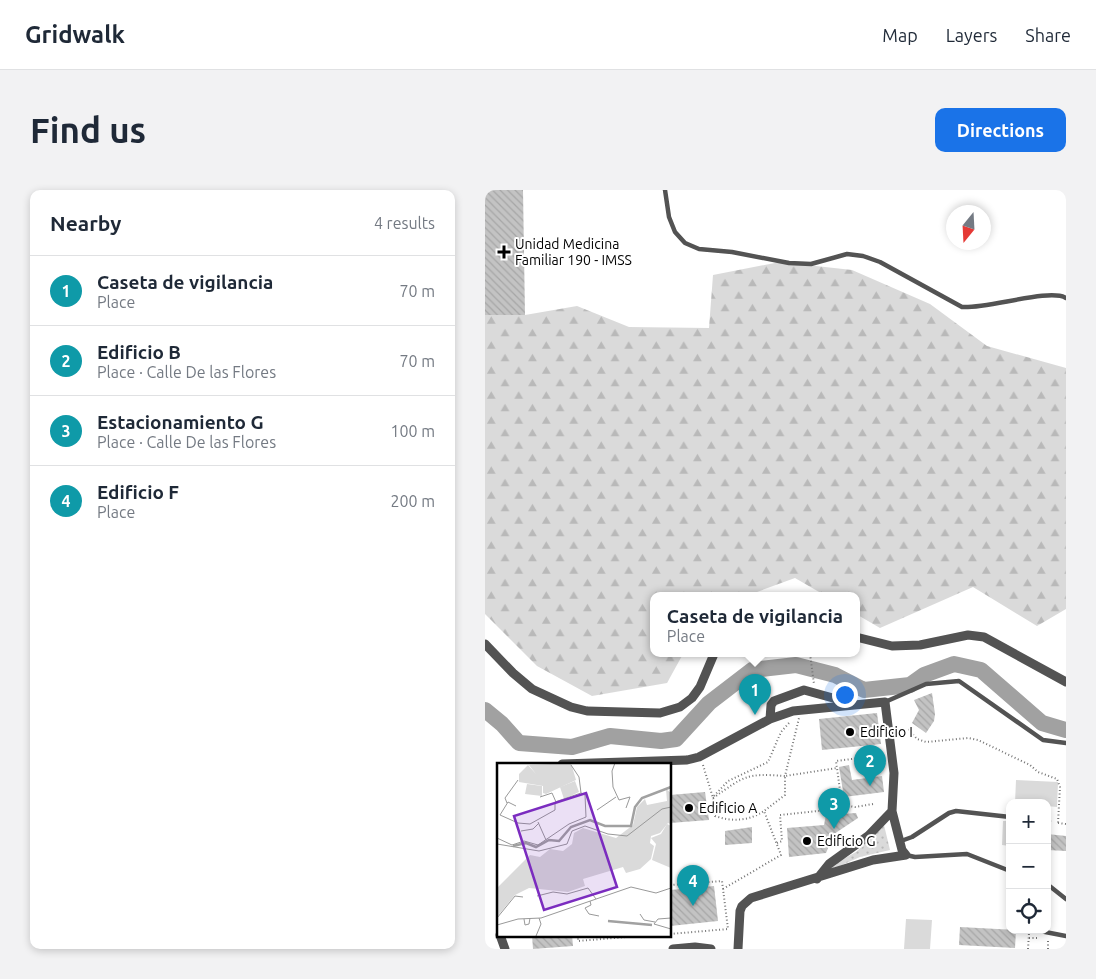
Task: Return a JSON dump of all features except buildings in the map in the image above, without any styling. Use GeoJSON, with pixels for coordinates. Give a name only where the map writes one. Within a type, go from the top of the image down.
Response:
{"type":"FeatureCollection","features":[{"type":"Feature","properties":{"kind":"street"},"geometry":{"type":"LineString","coordinates":[[860,638],[892,646],[920,645],[969,635],[984,637],[1066,682]]}},
{"type":"Feature","properties":{"kind":"street"},"geometry":{"type":"LineString","coordinates":[[485,644],[513,673],[532,689],[571,707],[587,711],[660,713],[680,707],[692,698],[700,687],[713,657]]}},
{"type":"Feature","properties":{"kind":"street"},"geometry":{"type":"LineString","coordinates":[[770,719],[771,705],[774,701],[804,690],[858,706]]}},
{"type":"Feature","properties":{"kind":"street"},"geometry":{"type":"LineString","coordinates":[[602,763],[681,761],[699,757],[770,719],[803,709],[858,706],[885,702],[894,773],[892,811],[902,850],[906,855]]}},
{"type":"Feature","properties":{"kind":"street"},"geometry":{"type":"LineString","coordinates":[[817,879],[829,864],[868,836],[892,811]]}},
{"type":"Feature","properties":{"kind":"street"},"geometry":{"type":"LineString","coordinates":[[738,949],[740,911],[747,901],[873,860],[906,855]]}},
{"type":"Feature","properties":{"kind":"street"},"geometry":{"type":"LineString","coordinates":[[501,936],[505,949]]}},
{"type":"Feature","properties":{"kind":"street"},"geometry":{"type":"LineString","coordinates":[[673,949],[695,947],[711,949]]}},
{"type":"Feature","properties":{"kind":"lane"},"geometry":{"type":"LineString","coordinates":[[665,190],[669,217],[675,232],[685,243],[699,250],[732,252],[789,263],[811,264],[847,254],[863,256],[880,262],[962,307],[975,308],[1050,294],[1066,298]]}},
{"type":"Feature","properties":{"kind":"lane"},"geometry":{"type":"LineString","coordinates":[[885,702],[926,684],[959,681],[1043,740],[1066,743]]}},
{"type":"Feature","properties":{"kind":"lane"},"geometry":{"type":"LineString","coordinates":[[901,841],[912,837],[949,813],[956,811],[1006,817]]}},
{"type":"Feature","properties":{"kind":"lane"},"geometry":{"type":"LineString","coordinates":[[906,855],[915,857],[967,854],[1006,869]]}},
{"type":"Feature","properties":{"kind":"lane"},"geometry":{"type":"LineString","coordinates":[[1051,887],[1066,898]]}},
{"type":"Feature","properties":{"kind":"lane"},"geometry":{"type":"LineString","coordinates":[[1051,933],[1066,936]]}},
{"type":"Feature","properties":{"kind":"path"},"geometry":{"type":"LineString","coordinates":[[810,657],[814,678]]}},
{"type":"Feature","properties":{"kind":"path"},"geometry":{"type":"LineString","coordinates":[[699,757],[713,798],[715,816],[727,820],[753,818],[785,795],[785,776],[803,709]]}},
{"type":"Feature","properties":{"kind":"path"},"geometry":{"type":"LineString","coordinates":[[713,798],[728,781],[768,762],[781,732],[803,709]]}},
{"type":"Feature","properties":{"kind":"path"},"geometry":{"type":"LineString","coordinates":[[911,726],[909,730],[911,734],[926,742],[968,738],[978,740],[1031,765],[1038,772],[1057,779],[1060,787],[1058,824]]}},
{"type":"Feature","properties":{"kind":"path"},"geometry":{"type":"LineString","coordinates":[[873,804],[842,805],[836,761],[886,755]]}},
{"type":"Feature","properties":{"kind":"path"},"geometry":{"type":"LineString","coordinates":[[713,798],[736,780],[758,774],[785,776],[837,768]]}},
{"type":"Feature","properties":{"kind":"path"},"geometry":{"type":"LineString","coordinates":[[777,843],[782,842],[780,815],[827,810],[842,814]]}},
{"type":"Feature","properties":{"kind":"path"},"geometry":{"type":"LineString","coordinates":[[723,890],[781,855],[764,811]]}},
{"type":"Feature","properties":{"kind":"path"},"geometry":{"type":"LineString","coordinates":[[1051,822],[1066,824]]}},
{"type":"Feature","properties":{"kind":"path"},"geometry":{"type":"LineString","coordinates":[[671,885],[722,881],[728,929],[671,934]]}},
{"type":"Feature","properties":{"kind":"path"},"geometry":{"type":"LineString","coordinates":[[1028,949],[1029,934]]}},
{"type":"Feature","properties":{"kind":"path"},"geometry":{"type":"LineString","coordinates":[[578,936],[578,941],[638,936]]}},
{"type":"Feature","properties":{"kind":"path"},"geometry":{"type":"LineString","coordinates":[[1042,938],[1048,938],[1048,949]]}},
{"type":"Feature","properties":{"kind":"green space"},"geometry":{"type":"Polygon","coordinates":[[[780,262],[852,270],[930,304],[987,346],[1066,368],[1066,609],[1037,626],[973,587],[880,628],[860,616],[860,592],[819,592],[795,578],[757,592],[650,592],[650,657],[681,657],[667,683],[592,696],[537,666],[485,614],[485,315],[525,315],[577,306],[629,327],[709,328],[713,275],[780,262]]]}},
{"type":"Feature","properties":{"kind":"green space"},"geometry":{"type":"Polygon","coordinates":[[[1016,780],[1058,782],[1057,807],[1051,806],[1051,799],[1015,799],[1016,780]]]}},
{"type":"Feature","properties":{"kind":"green space"},"geometry":{"type":"Polygon","coordinates":[[[1003,821],[1006,821],[1006,846],[1002,845],[1003,821]]]}},
{"type":"Feature","properties":{"kind":"green space"},"geometry":{"type":"Polygon","coordinates":[[[884,825],[890,850],[860,857],[826,872],[831,866],[856,852],[884,825]]]}},
{"type":"Feature","properties":{"kind":"green space"},"geometry":{"type":"Polygon","coordinates":[[[906,919],[932,920],[930,949],[904,949],[906,919]]]}},
{"type":"Feature","properties":{"kind":"waterway"},"geometry":{"type":"LineString","coordinates":[[485,710],[502,724],[519,743],[572,747],[610,736],[661,741],[676,739],[709,703],[752,670],[796,665],[835,675],[864,690],[910,685],[924,675],[954,664],[981,670],[1042,723],[1066,730]]}},
{"type":"Feature","properties":{"kind":"place","name":"Unidad Medicina Familiar 190 - IMSS"},"geometry":{"type":"Point","coordinates":[504,252]}},
{"type":"Feature","properties":{"kind":"place","name":"Caseta de vigilancia"},"geometry":{"type":"Point","coordinates":[755,715]}},
{"type":"Feature","properties":{"kind":"place","name":"Edificio I"},"geometry":{"type":"Point","coordinates":[850,732]}},
{"type":"Feature","properties":{"kind":"place","name":"Edificio B"},"geometry":{"type":"Point","coordinates":[870,786]}},
{"type":"Feature","properties":{"kind":"place","name":"Edificio A"},"geometry":{"type":"Point","coordinates":[689,808]}},
{"type":"Feature","properties":{"kind":"place","name":"Estacionamiento G"},"geometry":{"type":"Point","coordinates":[834,829]}},
{"type":"Feature","properties":{"kind":"place","name":"Edificio G"},"geometry":{"type":"Point","coordinates":[807,841]}},
{"type":"Feature","properties":{"kind":"place","name":"Edificio F"},"geometry":{"type":"Point","coordinates":[693,906]}}]}
